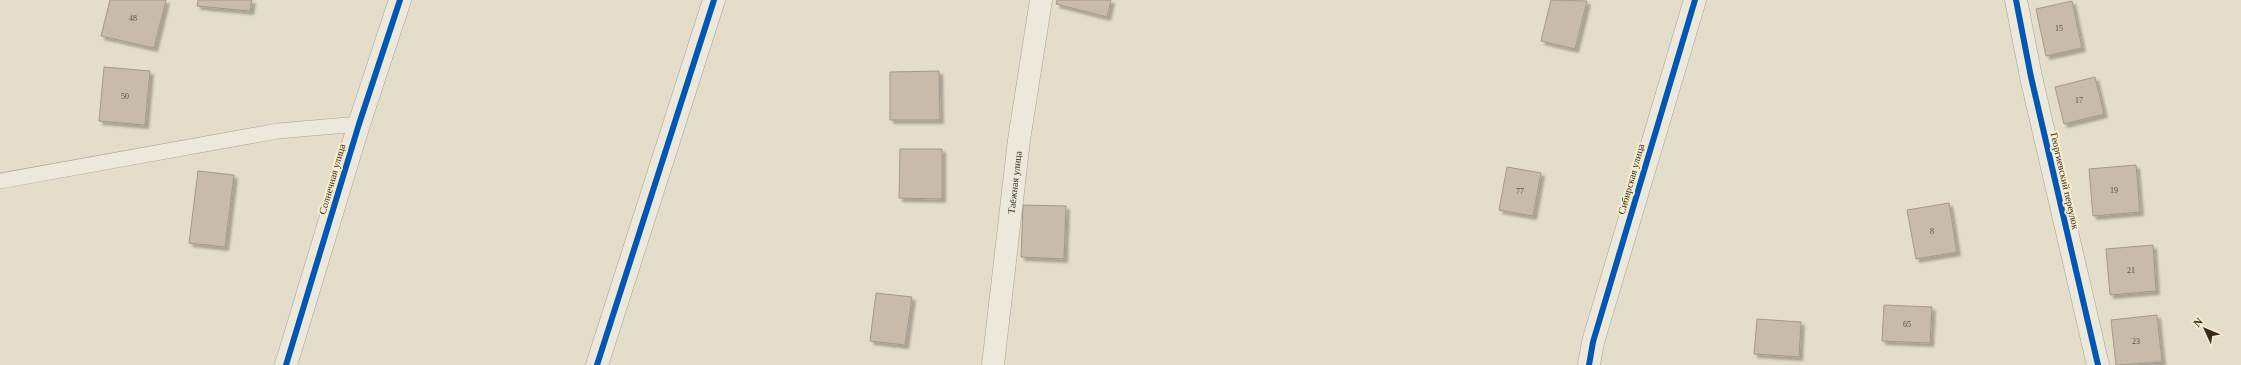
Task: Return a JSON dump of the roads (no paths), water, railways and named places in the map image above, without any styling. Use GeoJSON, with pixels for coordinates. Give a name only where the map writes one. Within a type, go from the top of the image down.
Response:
{"type":"FeatureCollection","features":[{"type":"Feature","properties":{"kind":"street","name":"Солнечная улица"},"geometry":{"type":"LineString","coordinates":[[286,365],[359,124],[400,0]]}},
{"type":"Feature","properties":{"kind":"street"},"geometry":{"type":"LineString","coordinates":[[597,365],[714,0]]}},
{"type":"Feature","properties":{"kind":"street","name":"Таёжная улица"},"geometry":{"type":"LineString","coordinates":[[993,365],[1018,140],[1040,0]]}},
{"type":"Feature","properties":{"kind":"street","name":"Сибирская улица"},"geometry":{"type":"LineString","coordinates":[[1589,365],[1594,342],[1695,0]]}},
{"type":"Feature","properties":{"kind":"street","name":"Георгиевский переулок"},"geometry":{"type":"LineString","coordinates":[[2016,0],[2031,77],[2098,365]]}},
{"type":"Feature","properties":{"kind":"lane"},"geometry":{"type":"LineString","coordinates":[[0,181],[278,131],[359,124]]}}]}
